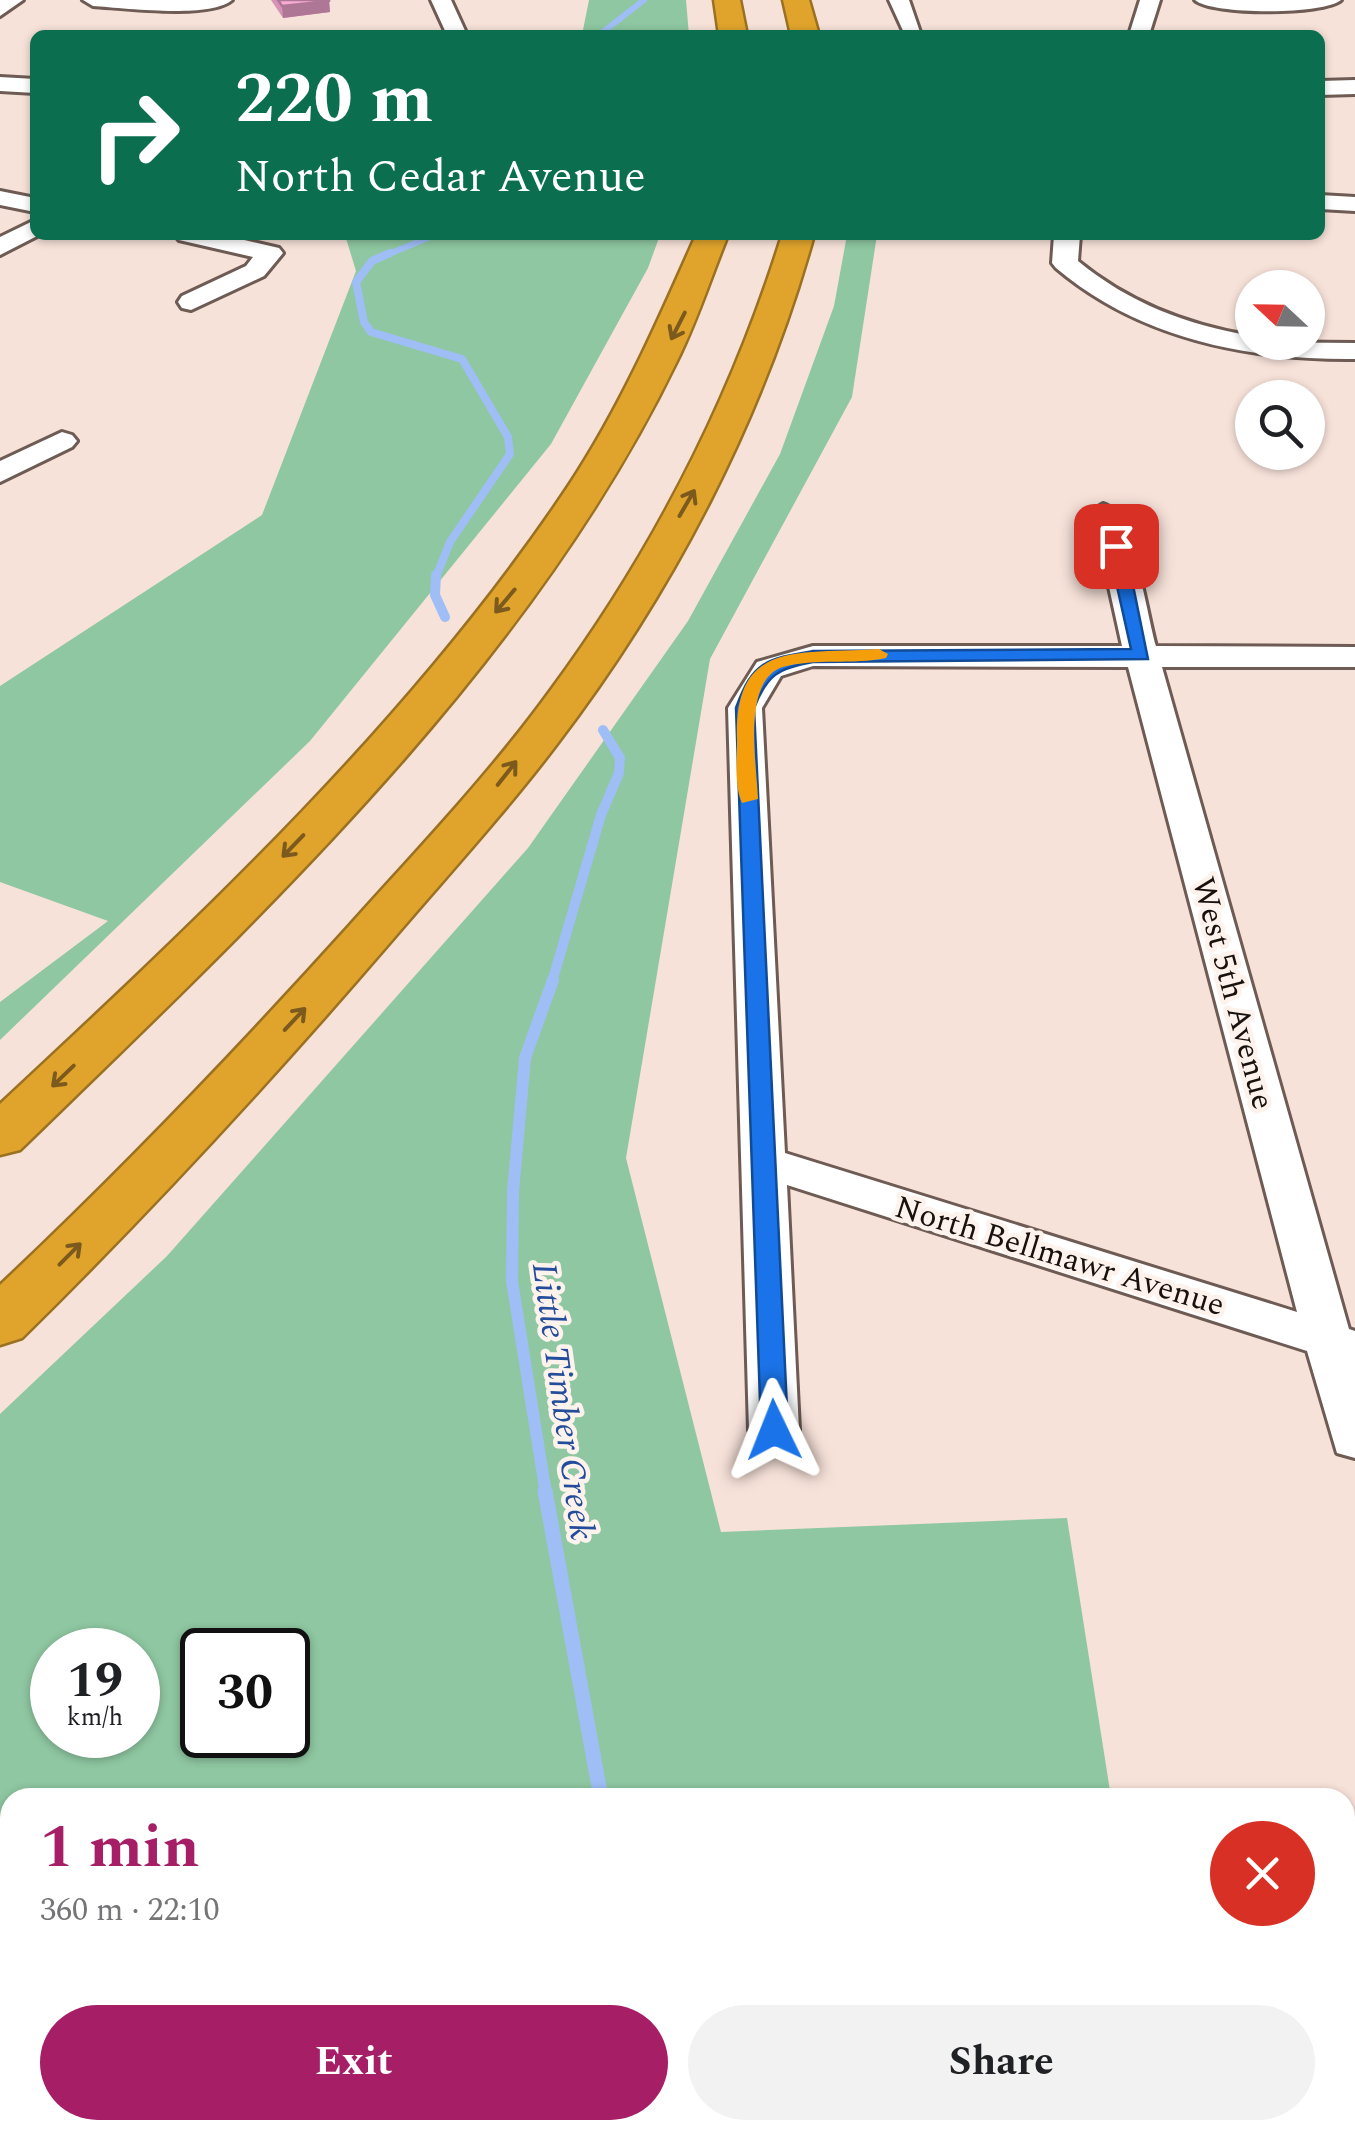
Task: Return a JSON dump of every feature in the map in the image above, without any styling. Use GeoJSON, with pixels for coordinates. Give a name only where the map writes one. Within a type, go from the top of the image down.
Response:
{"type":"FeatureCollection","features":[{"type":"Feature","properties":{"kind":"highway"},"geometry":{"type":"LineString","coordinates":[[727,0],[732,30]]}},
{"type":"Feature","properties":{"kind":"highway"},"geometry":{"type":"LineString","coordinates":[[796,0],[805,30]]}},
{"type":"Feature","properties":{"kind":"highway"},"geometry":{"type":"LineString","coordinates":[[0,1136],[295,844],[409,718],[526,576],[650,381],[688,308],[710,240]]}},
{"type":"Feature","properties":{"kind":"highway"},"geometry":{"type":"LineString","coordinates":[[0,1322],[170,1154],[315,997],[487,798],[587,671],[734,420],[763,350],[796,240]]}},
{"type":"Feature","properties":{"kind":"street"},"geometry":{"type":"LineString","coordinates":[[0,10],[13,0]]}},
{"type":"Feature","properties":{"kind":"street"},"geometry":{"type":"LineString","coordinates":[[94,0],[172,4],[222,0]]}},
{"type":"Feature","properties":{"kind":"street"},"geometry":{"type":"LineString","coordinates":[[441,0],[455,30]]}},
{"type":"Feature","properties":{"kind":"street"},"geometry":{"type":"LineString","coordinates":[[900,0],[912,30]]}},
{"type":"Feature","properties":{"kind":"street"},"geometry":{"type":"LineString","coordinates":[[1141,30],[1150,0]]}},
{"type":"Feature","properties":{"kind":"street"},"geometry":{"type":"LineString","coordinates":[[1205,0],[1272,5],[1331,0]]}},
{"type":"Feature","properties":{"kind":"street"},"geometry":{"type":"LineString","coordinates":[[0,84],[30,86]]}},
{"type":"Feature","properties":{"kind":"street"},"geometry":{"type":"LineString","coordinates":[[1325,88],[1355,87]]}},
{"type":"Feature","properties":{"kind":"street"},"geometry":{"type":"LineString","coordinates":[[0,198],[30,204]]}},
{"type":"Feature","properties":{"kind":"street"},"geometry":{"type":"LineString","coordinates":[[1325,202],[1355,204]]}},
{"type":"Feature","properties":{"kind":"street"},"geometry":{"type":"LineString","coordinates":[[0,246],[30,230]]}},
{"type":"Feature","properties":{"kind":"street"},"geometry":{"type":"LineString","coordinates":[[191,302],[254,271],[270,253],[211,240]]}},
{"type":"Feature","properties":{"kind":"street"},"geometry":{"type":"LineString","coordinates":[[1066,240],[1064,263],[1109,298],[1139,313],[1219,337],[1355,351]]}},
{"type":"Feature","properties":{"kind":"street"},"geometry":{"type":"LineString","coordinates":[[0,474],[62,442]]}},
{"type":"Feature","properties":{"kind":"street","name":"West 5th Avenue"},"geometry":{"type":"LineString","coordinates":[[1110,530],[1142,655],[1342,1344],[1355,1439]]}},
{"type":"Feature","properties":{"kind":"street"},"geometry":{"type":"LineString","coordinates":[[774,1430],[745,708],[756,679],[776,662],[813,656],[1355,657]]}},
{"type":"Feature","properties":{"kind":"street","name":"North Bellmawr Avenue"},"geometry":{"type":"LineString","coordinates":[[764,1162],[1342,1344]]}},
{"type":"Feature","properties":{"kind":"green space"},"geometry":{"type":"Polygon","coordinates":[[[589,0],[686,0],[689,30],[583,30],[589,0]]]}},
{"type":"Feature","properties":{"kind":"green space"},"geometry":{"type":"Polygon","coordinates":[[[347,240],[658,240],[648,268],[551,444],[310,741],[0,1040],[0,1002],[108,921],[0,882],[0,686],[262,515],[356,271],[347,240]]]}},
{"type":"Feature","properties":{"kind":"green space"},"geometry":{"type":"Polygon","coordinates":[[[846,240],[876,240],[852,397],[710,659],[626,1158],[721,1532],[1067,1518],[1110,1788],[0,1788],[0,1414],[167,1256],[528,848],[688,621],[780,454],[834,306],[846,240]]]}},
{"type":"Feature","properties":{"kind":"building"},"geometry":{"type":"Polygon","coordinates":[[[278,0],[329,0],[329,1],[282,6],[278,0]]]}},
{"type":"Feature","properties":{"kind":"waterway","name":"Little Timber Creek"},"geometry":{"type":"LineString","coordinates":[[605,30],[644,0]]}},
{"type":"Feature","properties":{"kind":"waterway","name":"Little Timber Creek"},"geometry":{"type":"LineString","coordinates":[[384,256],[423,240]]}},
{"type":"Feature","properties":{"kind":"waterway","name":"Little Timber Creek"},"geometry":{"type":"LineString","coordinates":[[390,253],[372,261],[356,282],[364,322],[371,332],[462,359],[508,437],[510,454],[450,542],[436,577]]}},
{"type":"Feature","properties":{"kind":"waterway","name":"Little Timber Creek"},"geometry":{"type":"LineString","coordinates":[[436,575],[435,595],[445,617]]}},
{"type":"Feature","properties":{"kind":"waterway","name":"Little Timber Creek"},"geometry":{"type":"LineString","coordinates":[[552,982],[601,815],[619,773],[620,758],[603,730]]}},
{"type":"Feature","properties":{"kind":"waterway","name":"Little Timber Creek"},"geometry":{"type":"LineString","coordinates":[[546,1494],[512,1281],[513,1192],[525,1058],[553,980]]}},
{"type":"Feature","properties":{"kind":"waterway","name":"Little Timber Creek"},"geometry":{"type":"LineString","coordinates":[[545,1491],[599,1788]]}},
{"type":"Feature","properties":{"kind":"slow traffic"},"geometry":{"type":"LineString","coordinates":[[749,799],[745,708],[756,679],[776,662],[813,656],[879,654]]}},
{"type":"Feature","properties":{"kind":"route"},"geometry":{"type":"LineString","coordinates":[[774,1430],[745,708],[756,679],[776,662],[813,656],[1142,655],[1116,546]]}}]}
